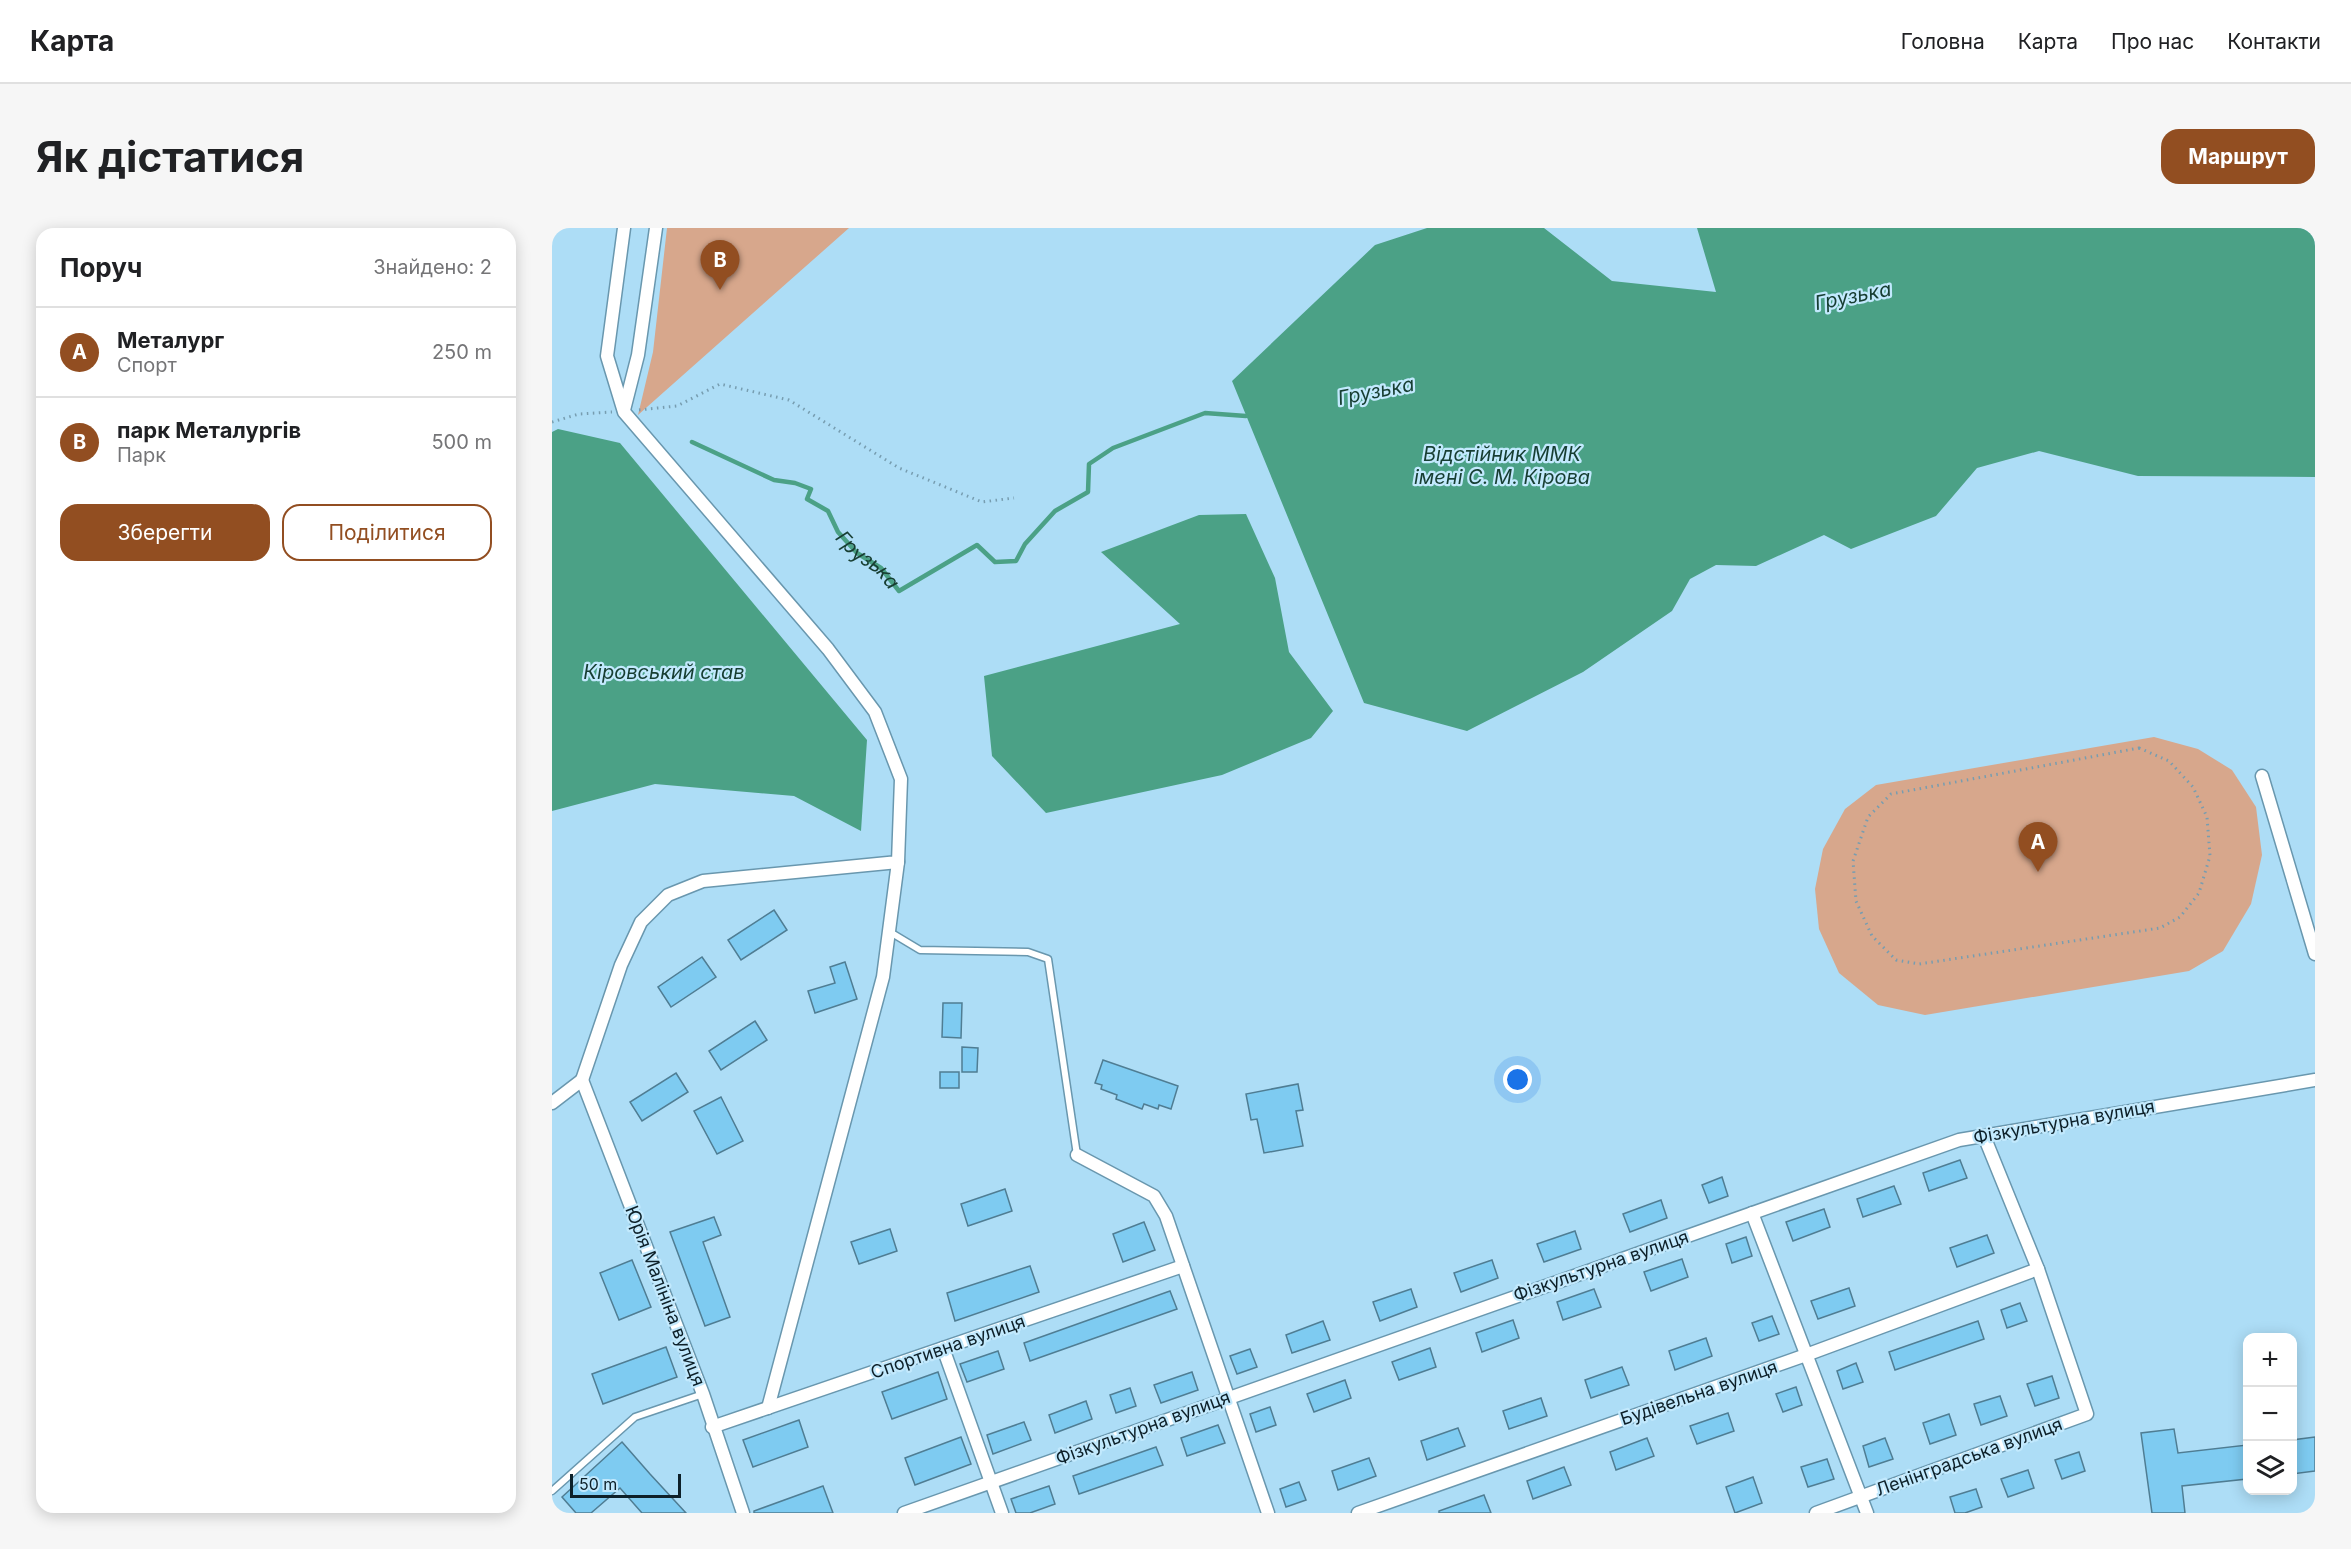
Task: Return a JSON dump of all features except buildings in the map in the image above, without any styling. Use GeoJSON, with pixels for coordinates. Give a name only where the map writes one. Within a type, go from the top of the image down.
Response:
{"type":"FeatureCollection","features":[{"type":"Feature","properties":{"kind":"street"},"geometry":{"type":"LineString","coordinates":[[624,228],[608,356],[624,412],[828,649],[874,712],[901,779],[898,862],[883,977],[768,1408]]}},
{"type":"Feature","properties":{"kind":"street"},"geometry":{"type":"LineString","coordinates":[[624,412],[638,356],[656,228]]}},
{"type":"Feature","properties":{"kind":"street"},"geometry":{"type":"LineString","coordinates":[[2262,776],[2315,954]]}},
{"type":"Feature","properties":{"kind":"street"},"geometry":{"type":"LineString","coordinates":[[552,1103],[582,1080],[621,965],[641,922],[668,895],[703,880],[898,862]]}},
{"type":"Feature","properties":{"kind":"street","name":"Юрія Малініна вулиця"},"geometry":{"type":"LineString","coordinates":[[582,1080],[703,1394],[712,1427],[743,1513]]}},
{"type":"Feature","properties":{"kind":"street","name":"Фiзкультурна вулиця"},"geometry":{"type":"LineString","coordinates":[[904,1513],[1959,1140],[2315,1080]]}},
{"type":"Feature","properties":{"kind":"street"},"geometry":{"type":"LineString","coordinates":[[1984,1136],[2038,1269]]}},
{"type":"Feature","properties":{"kind":"street"},"geometry":{"type":"LineString","coordinates":[[1077,1155],[1154,1196],[1166,1216],[1268,1513]]}},
{"type":"Feature","properties":{"kind":"street"},"geometry":{"type":"LineString","coordinates":[[1752,1213],[1867,1513]]}},
{"type":"Feature","properties":{"kind":"street","name":"Спортивна вулиця"},"geometry":{"type":"LineString","coordinates":[[712,1427],[1183,1266]]}},
{"type":"Feature","properties":{"kind":"street","name":"Будівельна вулиця"},"geometry":{"type":"LineString","coordinates":[[1358,1513],[1806,1355],[2038,1269]]}},
{"type":"Feature","properties":{"kind":"street","name":"Ленінградська вулиця"},"geometry":{"type":"LineString","coordinates":[[1816,1513],[2087,1414],[2038,1269]]}},
{"type":"Feature","properties":{"kind":"street"},"geometry":{"type":"LineString","coordinates":[[943,1348],[1002,1513]]}},
{"type":"Feature","properties":{"kind":"lane"},"geometry":{"type":"LineString","coordinates":[[889,932],[920,950],[1028,952],[1048,960],[1077,1155]]}},
{"type":"Feature","properties":{"kind":"lane"},"geometry":{"type":"LineString","coordinates":[[552,1491],[635,1417],[703,1394]]}},
{"type":"Feature","properties":{"kind":"path"},"geometry":{"type":"LineString","coordinates":[[552,422],[579,414],[677,406],[720,384],[789,400],[899,468],[982,502],[1014,498]]}},
{"type":"Feature","properties":{"kind":"path"},"geometry":{"type":"LineString","coordinates":[[2139,748],[2169,761],[2193,787],[2207,817],[2210,856],[2199,893],[2180,917],[2160,928],[1930,963],[1919,964],[1896,960],[1872,936],[1856,901],[1853,861],[1868,817],[1891,794],[2139,748]]}},
{"type":"Feature","properties":{"kind":"shaded area"},"geometry":{"type":"Polygon","coordinates":[[[667,228],[849,228],[638,415],[653,352],[667,228]]]}},
{"type":"Feature","properties":{"kind":"shaded area"},"geometry":{"type":"Polygon","coordinates":[[[2154,737],[2198,749],[2232,770],[2256,807],[2262,855],[2251,904],[2223,951],[2189,971],[1925,1015],[1878,1005],[1839,973],[1819,929],[1815,889],[1823,849],[1845,809],[1876,785],[2154,737]]]}},
{"type":"Feature","properties":{"kind":"water","name":"Відстійник ММК імені С. М. Кірова"},"geometry":{"type":"Polygon","coordinates":[[[1427,228],[1544,228],[1612,281],[1716,292],[1697,228],[2315,228],[2315,477],[2138,476],[2039,451],[1977,468],[1936,516],[1851,549],[1824,535],[1756,566],[1716,565],[1690,579],[1672,611],[1583,672],[1467,731],[1364,703],[1232,381],[1375,245],[1427,228]]]}},
{"type":"Feature","properties":{"kind":"water","name":"Кіровський став"},"geometry":{"type":"Polygon","coordinates":[[[558,429],[620,443],[867,740],[861,831],[794,796],[655,784],[552,811],[552,432],[558,429]]]}},
{"type":"Feature","properties":{"kind":"water"},"geometry":{"type":"Polygon","coordinates":[[[1246,514],[1275,578],[1289,652],[1333,711],[1311,738],[1222,775],[1046,813],[992,756],[984,676],[1180,624],[1101,552],[1199,515],[1246,514]]]}},
{"type":"Feature","properties":{"kind":"waterway","name":"Грузька"},"geometry":{"type":"LineString","coordinates":[[692,442],[774,480],[795,483],[811,489],[807,499],[828,511],[838,532],[857,553],[881,568],[899,591],[977,545],[995,562],[1016,561],[1025,544],[1055,511],[1088,492],[1089,464],[1113,448],[1205,413],[1246,416]]}},
{"type":"Feature","properties":{"kind":"place","name":"парк Металургів"},"geometry":{"type":"Point","coordinates":[720,290]}},
{"type":"Feature","properties":{"kind":"place","name":"Металург"},"geometry":{"type":"Point","coordinates":[2038,872]}}]}
